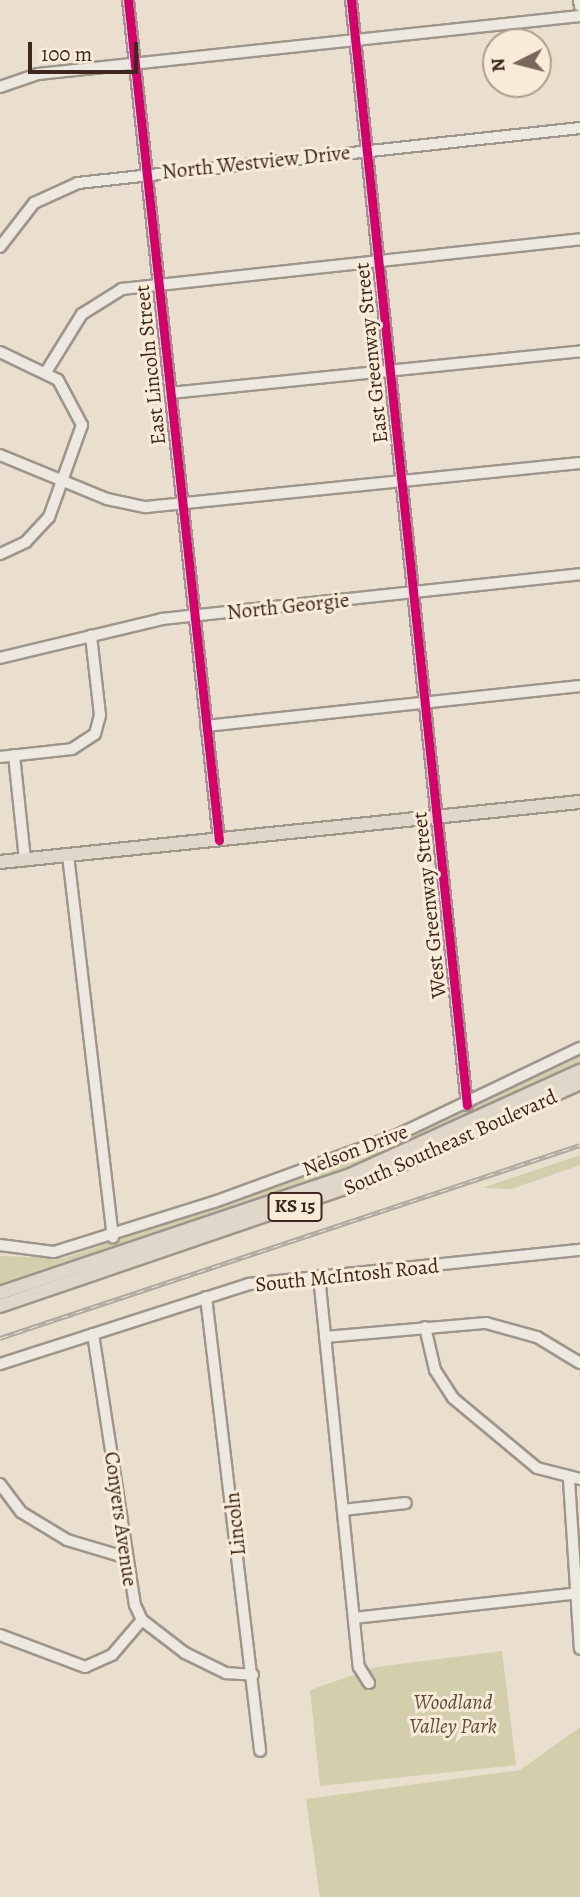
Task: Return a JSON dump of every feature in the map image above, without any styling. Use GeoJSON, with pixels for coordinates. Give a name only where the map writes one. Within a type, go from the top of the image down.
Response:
{"type":"FeatureCollection","features":[{"type":"Feature","properties":{"kind":"main road"},"geometry":{"type":"LineString","coordinates":[[0,862],[580,802]]}},
{"type":"Feature","properties":{"kind":"main road","name":"South Southeast Boulevard"},"geometry":{"type":"LineString","coordinates":[[0,1293],[348,1177],[580,1071]]}},
{"type":"Feature","properties":{"kind":"main road","name":"South Southeast Boulevard"},"geometry":{"type":"LineString","coordinates":[[0,1306],[336,1192],[580,1083]]}},
{"type":"Feature","properties":{"kind":"street","name":"East Lincoln Street"},"geometry":{"type":"LineString","coordinates":[[128,0],[219,840]]}},
{"type":"Feature","properties":{"kind":"street","name":"East Greenway Street"},"geometry":{"type":"LineString","coordinates":[[351,0],[425,702]]}},
{"type":"Feature","properties":{"kind":"street"},"geometry":{"type":"LineString","coordinates":[[579,0],[580,6]]}},
{"type":"Feature","properties":{"kind":"street"},"geometry":{"type":"LineString","coordinates":[[0,87],[38,74],[580,16]]}},
{"type":"Feature","properties":{"kind":"street","name":"North Westview Drive"},"geometry":{"type":"LineString","coordinates":[[0,247],[25,211],[47,195],[78,183],[580,128]]}},
{"type":"Feature","properties":{"kind":"street"},"geometry":{"type":"LineString","coordinates":[[46,372],[89,307],[122,289],[580,239]]}},
{"type":"Feature","properties":{"kind":"street"},"geometry":{"type":"LineString","coordinates":[[170,393],[580,351]]}},
{"type":"Feature","properties":{"kind":"street"},"geometry":{"type":"LineString","coordinates":[[0,352],[46,372],[67,390],[80,416],[79,443],[40,529],[0,554]]}},
{"type":"Feature","properties":{"kind":"street"},"geometry":{"type":"LineString","coordinates":[[0,455],[121,503],[183,504],[580,463]]}},
{"type":"Feature","properties":{"kind":"street","name":"North Georgie"},"geometry":{"type":"LineString","coordinates":[[0,658],[194,616],[580,574]]}},
{"type":"Feature","properties":{"kind":"street"},"geometry":{"type":"LineString","coordinates":[[0,757],[72,748],[91,738],[100,719],[92,636]]}},
{"type":"Feature","properties":{"kind":"street"},"geometry":{"type":"LineString","coordinates":[[206,726],[580,686]]}},
{"type":"Feature","properties":{"kind":"street","name":"West Greenway Street"},"geometry":{"type":"LineString","coordinates":[[425,702],[467,1105]]}},
{"type":"Feature","properties":{"kind":"street"},"geometry":{"type":"LineString","coordinates":[[14,755],[25,860]]}},
{"type":"Feature","properties":{"kind":"street"},"geometry":{"type":"LineString","coordinates":[[68,855],[113,1237]]}},
{"type":"Feature","properties":{"kind":"street","name":"Nelson Drive"},"geometry":{"type":"LineString","coordinates":[[0,1245],[54,1252],[113,1237],[350,1154],[467,1105],[580,1048]]}},
{"type":"Feature","properties":{"kind":"street","name":"South McIntosh Road"},"geometry":{"type":"LineString","coordinates":[[0,1364],[206,1297],[258,1283],[580,1250]]}},
{"type":"Feature","properties":{"kind":"street"},"geometry":{"type":"LineString","coordinates":[[320,1276],[359,1667],[369,1684]]}},
{"type":"Feature","properties":{"kind":"street","name":"Lincoln"},"geometry":{"type":"LineString","coordinates":[[206,1297],[260,1751]]}},
{"type":"Feature","properties":{"kind":"street"},"geometry":{"type":"LineString","coordinates":[[325,1337],[425,1327],[509,1327],[580,1363]]}},
{"type":"Feature","properties":{"kind":"street"},"geometry":{"type":"LineString","coordinates":[[425,1327],[435,1370],[453,1398],[537,1468],[575,1479],[580,1649]]}},
{"type":"Feature","properties":{"kind":"street","name":"Conyers Avenue"},"geometry":{"type":"LineString","coordinates":[[93,1334],[124,1557],[142,1620]]}},
{"type":"Feature","properties":{"kind":"street"},"geometry":{"type":"LineString","coordinates":[[0,1485],[21,1512],[67,1540],[124,1557]]}},
{"type":"Feature","properties":{"kind":"street"},"geometry":{"type":"LineString","coordinates":[[343,1510],[406,1503]]}},
{"type":"Feature","properties":{"kind":"street"},"geometry":{"type":"LineString","coordinates":[[354,1618],[579,1593]]}},
{"type":"Feature","properties":{"kind":"street"},"geometry":{"type":"LineString","coordinates":[[0,1650],[2,1636],[85,1667],[112,1655],[142,1620],[204,1664],[253,1675]]}},
{"type":"Feature","properties":{"kind":"green space"},"geometry":{"type":"Polygon","coordinates":[[[580,1053],[580,1062],[551,1079],[367,1164],[0,1284],[0,1256],[64,1258],[263,1191],[438,1123],[580,1053]]]}},
{"type":"Feature","properties":{"kind":"green space"},"geometry":{"type":"Polygon","coordinates":[[[580,1155],[580,1165],[512,1189],[482,1188],[580,1155]]]}},
{"type":"Feature","properties":{"kind":"green space","name":"Woodland Valley Park"},"geometry":{"type":"Polygon","coordinates":[[[502,1651],[516,1765],[320,1786],[310,1690],[376,1667],[502,1651]]]}},
{"type":"Feature","properties":{"kind":"green space"},"geometry":{"type":"Polygon","coordinates":[[[580,1727],[580,1897],[320,1897],[306,1799],[520,1770],[580,1727]]]}},
{"type":"Feature","properties":{"kind":"railway"},"geometry":{"type":"LineString","coordinates":[[0,1338],[580,1145]]}},
{"type":"Feature","properties":{"kind":"cycle path"},"geometry":{"type":"LineString","coordinates":[[128,0],[219,840]]}},
{"type":"Feature","properties":{"kind":"cycle path"},"geometry":{"type":"LineString","coordinates":[[351,0],[467,1105]]}}]}
